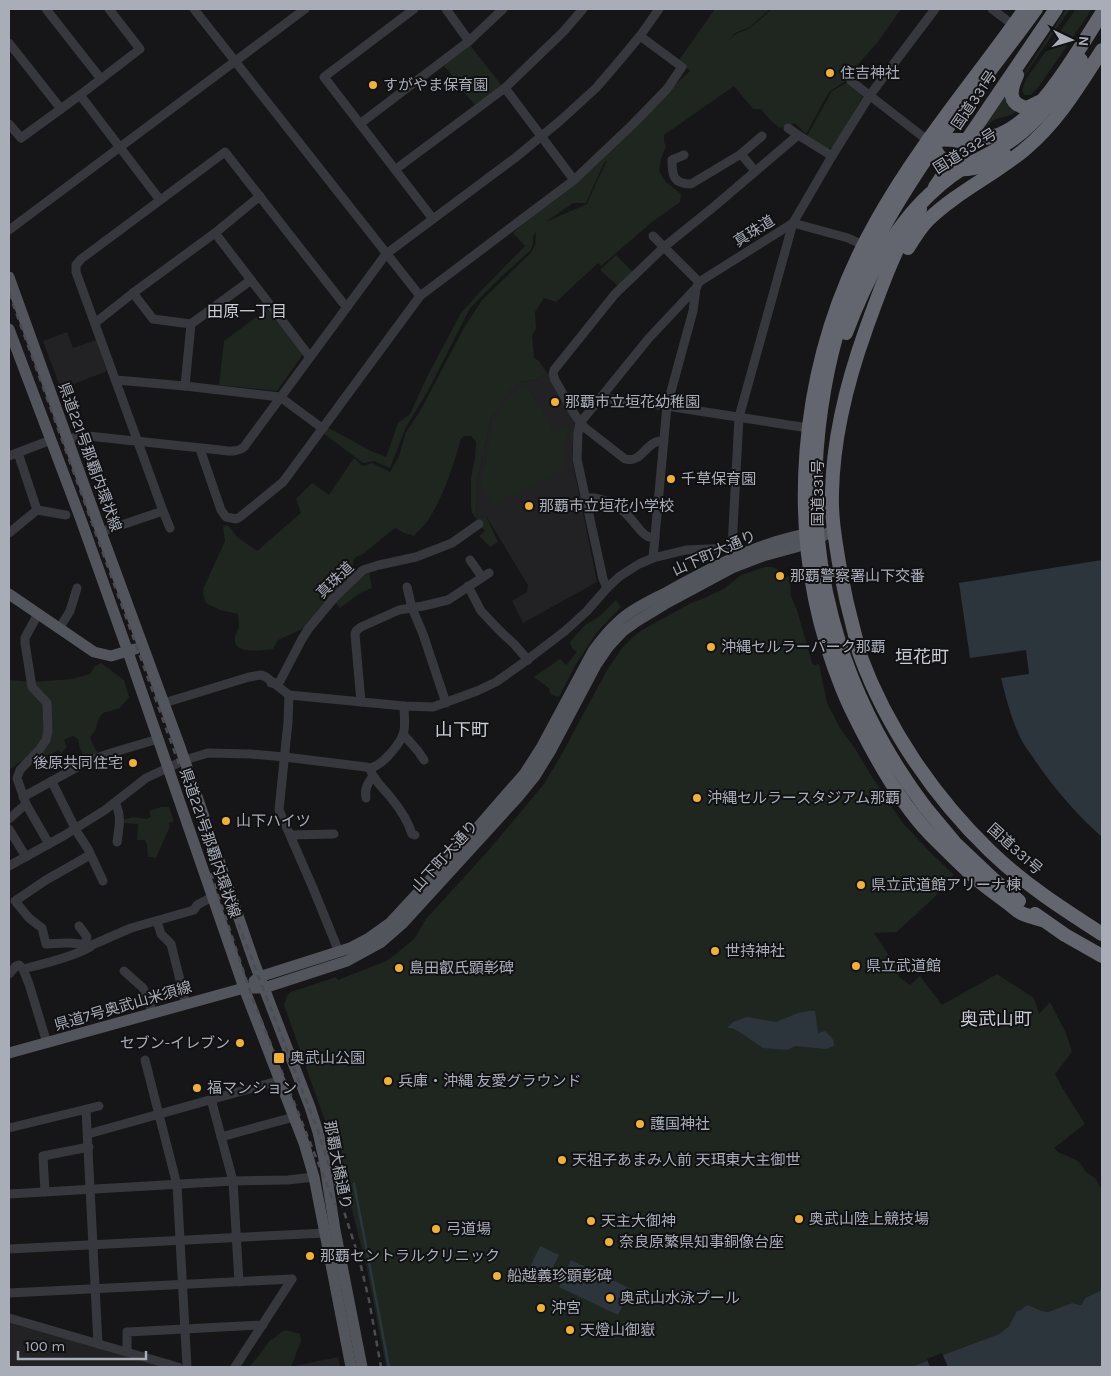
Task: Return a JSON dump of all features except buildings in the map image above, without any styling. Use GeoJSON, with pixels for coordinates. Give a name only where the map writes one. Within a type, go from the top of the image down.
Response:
{"type":"FeatureCollection","features":[{"type":"Feature","properties":{"kind":"highway","name":"国道331号"},"geometry":{"type":"LineString","coordinates":[[1025,9],[928,138],[863,245],[839,301],[827,336],[815,386],[816,527],[821,569],[832,621],[848,671],[869,718],[897,768],[925,807],[956,843],[992,878],[1042,920],[1102,956]]}},
{"type":"Feature","properties":{"kind":"highway","name":"国道331号"},"geometry":{"type":"LineString","coordinates":[[1036,9],[936,143],[908,186],[860,272],[847,303],[832,349],[814,425],[805,482],[807,539],[817,605],[826,641],[841,686],[863,733],[901,798],[927,831],[986,888],[1021,913],[1042,920]]}},
{"type":"Feature","properties":{"kind":"highway","name":"国道331号"},"geometry":{"type":"LineString","coordinates":[[1056,9],[917,214],[893,258],[861,344],[842,410],[836,444],[832,495],[834,530],[846,603],[860,654],[878,698],[898,733],[918,765],[940,794],[990,851],[1017,876],[1049,900],[1102,934]]}},
{"type":"Feature","properties":{"kind":"highway","name":"国道332号"},"geometry":{"type":"LineString","coordinates":[[928,138],[966,140],[997,135],[1010,130],[1023,121],[1036,108],[1060,77],[1102,13]]}},
{"type":"Feature","properties":{"kind":"highway","name":"国道332号"},"geometry":{"type":"LineString","coordinates":[[814,425],[851,320],[878,263],[898,231],[916,208],[940,185],[963,168],[1010,141],[1033,123],[1055,98],[1102,29]]}},
{"type":"Feature","properties":{"kind":"highway"},"geometry":{"type":"LineString","coordinates":[[1038,37],[1012,85],[1012,94],[1015,102],[1025,108],[1033,106],[1042,100]]}},
{"type":"Feature","properties":{"kind":"highway"},"geometry":{"type":"LineString","coordinates":[[886,277],[898,264],[914,237],[929,220],[947,204],[1024,151],[1045,132],[1065,106],[1102,50]]}},
{"type":"Feature","properties":{"kind":"highway"},"geometry":{"type":"LineString","coordinates":[[928,138],[941,159],[949,166],[968,169],[979,167],[998,159],[1033,136],[1065,106]]}},
{"type":"Feature","properties":{"kind":"highway"},"geometry":{"type":"LineString","coordinates":[[863,245],[882,246],[889,253],[886,277]]}},
{"type":"Feature","properties":{"kind":"main road","name":"県道221号那覇内環状線"},"geometry":{"type":"LineString","coordinates":[[9,277],[185,760],[232,903],[259,977]]}},
{"type":"Feature","properties":{"kind":"main road","name":"県道221号那覇内環状線"},"geometry":{"type":"LineString","coordinates":[[9,329],[80,517],[244,988]]}},
{"type":"Feature","properties":{"kind":"main road","name":"山下町大通り"},"geometry":{"type":"LineString","coordinates":[[244,988],[264,988],[334,966],[380,943],[403,923],[529,783],[551,750],[596,665],[609,646],[637,620],[734,567],[834,530]]}},
{"type":"Feature","properties":{"kind":"main road","name":"山下町大通り"},"geometry":{"type":"LineString","coordinates":[[244,988],[259,977],[350,948],[369,938],[390,923],[519,780],[541,748],[593,651],[614,626],[636,609],[696,576],[734,552],[778,542],[807,539]]}},
{"type":"Feature","properties":{"kind":"main road"},"geometry":{"type":"LineString","coordinates":[[9,594],[94,652],[110,656],[144,646]]}},
{"type":"Feature","properties":{"kind":"main road","name":"那覇大橋通り"},"geometry":{"type":"LineString","coordinates":[[259,977],[320,1138],[362,1367]]}},
{"type":"Feature","properties":{"kind":"main road","name":"那覇大橋通り"},"geometry":{"type":"LineString","coordinates":[[244,988],[281,1080],[314,1177],[351,1367]]}},
{"type":"Feature","properties":{"kind":"main road","name":"県道7号奥武山米須線"},"geometry":{"type":"LineString","coordinates":[[9,1053],[244,988]]}},
{"type":"Feature","properties":{"kind":"street"},"geometry":{"type":"LineString","coordinates":[[46,9],[101,79]]}},
{"type":"Feature","properties":{"kind":"street"},"geometry":{"type":"LineString","coordinates":[[9,124],[20,138],[140,49],[109,9]]}},
{"type":"Feature","properties":{"kind":"street"},"geometry":{"type":"LineString","coordinates":[[194,9],[420,296]]}},
{"type":"Feature","properties":{"kind":"street"},"geometry":{"type":"LineString","coordinates":[[9,230],[305,9]]}},
{"type":"Feature","properties":{"kind":"street"},"geometry":{"type":"LineString","coordinates":[[414,9],[324,76],[434,219]]}},
{"type":"Feature","properties":{"kind":"street"},"geometry":{"type":"LineString","coordinates":[[446,9],[469,41]]}},
{"type":"Feature","properties":{"kind":"street"},"geometry":{"type":"LineString","coordinates":[[360,123],[469,41],[503,9]]}},
{"type":"Feature","properties":{"kind":"street"},"geometry":{"type":"LineString","coordinates":[[396,168],[505,88],[563,32],[583,9]]}},
{"type":"Feature","properties":{"kind":"street"},"geometry":{"type":"LineString","coordinates":[[67,440],[88,436],[200,448],[240,450],[386,254],[541,137],[596,88],[640,36],[659,9]]}},
{"type":"Feature","properties":{"kind":"street","name":"真珠道"},"geometry":{"type":"LineString","coordinates":[[580,423],[649,338],[698,285],[793,223],[870,95],[935,9]]}},
{"type":"Feature","properties":{"kind":"street"},"geometry":{"type":"LineString","coordinates":[[992,9],[1013,25]]}},
{"type":"Feature","properties":{"kind":"street"},"geometry":{"type":"LineString","coordinates":[[200,448],[220,510],[226,517],[236,519],[240,517],[283,482],[420,296],[574,180],[633,124],[666,89],[682,67],[640,36]]}},
{"type":"Feature","properties":{"kind":"street"},"geometry":{"type":"LineString","coordinates":[[9,43],[61,109]]}},
{"type":"Feature","properties":{"kind":"street"},"geometry":{"type":"LineString","coordinates":[[851,81],[928,138]]}},
{"type":"Feature","properties":{"kind":"street"},"geometry":{"type":"LineString","coordinates":[[505,88],[574,180]]}},
{"type":"Feature","properties":{"kind":"street"},"geometry":{"type":"LineString","coordinates":[[80,95],[160,200]]}},
{"type":"Feature","properties":{"kind":"street"},"geometry":{"type":"LineString","coordinates":[[788,128],[832,156]]}},
{"type":"Feature","properties":{"kind":"street"},"geometry":{"type":"LineString","coordinates":[[664,441],[655,442],[635,460],[625,459],[580,423],[553,374],[554,370],[615,294],[664,247],[798,135]]}},
{"type":"Feature","properties":{"kind":"street"},"geometry":{"type":"LineString","coordinates":[[684,155],[672,160],[672,173],[676,180],[683,184],[691,184],[741,154],[762,136]]}},
{"type":"Feature","properties":{"kind":"street"},"geometry":{"type":"LineString","coordinates":[[170,528],[76,272],[76,264],[225,152],[343,303],[348,306]]}},
{"type":"Feature","properties":{"kind":"street"},"geometry":{"type":"LineString","coordinates":[[741,154],[755,171]]}},
{"type":"Feature","properties":{"kind":"street"},"geometry":{"type":"LineString","coordinates":[[95,323],[215,233],[260,196]]}},
{"type":"Feature","properties":{"kind":"street"},"geometry":{"type":"LineString","coordinates":[[164,703],[257,676],[266,677],[289,695],[426,708],[446,703],[496,682],[528,660],[565,631],[607,588],[639,564],[652,558],[686,550],[734,552],[739,418],[793,223],[848,238],[863,245]]}},
{"type":"Feature","properties":{"kind":"street"},"geometry":{"type":"LineString","coordinates":[[215,233],[310,357]]}},
{"type":"Feature","properties":{"kind":"street"},"geometry":{"type":"LineString","coordinates":[[652,558],[667,406],[698,285],[653,236]]}},
{"type":"Feature","properties":{"kind":"street"},"geometry":{"type":"LineString","coordinates":[[133,293],[153,319],[191,324],[251,280]]}},
{"type":"Feature","properties":{"kind":"street"},"geometry":{"type":"LineString","coordinates":[[185,386],[191,324]]}},
{"type":"Feature","properties":{"kind":"street"},"geometry":{"type":"LineString","coordinates":[[116,380],[280,397],[322,428]]}},
{"type":"Feature","properties":{"kind":"street"},"geometry":{"type":"LineString","coordinates":[[602,398],[739,418],[814,425]]}},
{"type":"Feature","properties":{"kind":"street"},"geometry":{"type":"LineString","coordinates":[[580,423],[577,460],[607,588]]}},
{"type":"Feature","properties":{"kind":"street"},"geometry":{"type":"LineString","coordinates":[[37,510],[13,454],[51,440]]}},
{"type":"Feature","properties":{"kind":"street"},"geometry":{"type":"LineString","coordinates":[[585,498],[598,498],[617,507],[627,514],[647,537],[655,538]]}},
{"type":"Feature","properties":{"kind":"street"},"geometry":{"type":"LineString","coordinates":[[9,533],[37,510],[66,514]]}},
{"type":"Feature","properties":{"kind":"street"},"geometry":{"type":"LineString","coordinates":[[101,532],[163,510]]}},
{"type":"Feature","properties":{"kind":"street","name":"真珠道"},"geometry":{"type":"LineString","coordinates":[[273,683],[280,681],[309,628],[334,598],[363,570],[379,564],[416,557],[452,543],[478,524]]}},
{"type":"Feature","properties":{"kind":"street"},"geometry":{"type":"LineString","coordinates":[[361,702],[356,631],[360,627],[399,610],[448,600],[486,575],[470,560]]}},
{"type":"Feature","properties":{"kind":"street"},"geometry":{"type":"LineString","coordinates":[[468,586],[481,611],[528,660]]}},
{"type":"Feature","properties":{"kind":"street"},"geometry":{"type":"LineString","coordinates":[[406,587],[446,703]]}},
{"type":"Feature","properties":{"kind":"street"},"geometry":{"type":"LineString","coordinates":[[59,629],[70,611],[77,588]]}},
{"type":"Feature","properties":{"kind":"street"},"geometry":{"type":"LineString","coordinates":[[38,614],[25,638],[25,643],[32,687],[47,703],[48,734],[39,750],[18,774],[17,781],[49,844]]}},
{"type":"Feature","properties":{"kind":"street"},"geometry":{"type":"LineString","coordinates":[[289,695],[280,810],[339,952]]}},
{"type":"Feature","properties":{"kind":"street"},"geometry":{"type":"LineString","coordinates":[[366,798],[366,787],[372,772],[396,746],[403,734],[404,706]]}},
{"type":"Feature","properties":{"kind":"street"},"geometry":{"type":"LineString","coordinates":[[403,734],[424,760]]}},
{"type":"Feature","properties":{"kind":"street"},"geometry":{"type":"LineString","coordinates":[[9,819],[25,800],[88,761],[158,739]]}},
{"type":"Feature","properties":{"kind":"street"},"geometry":{"type":"LineString","coordinates":[[9,866],[75,829],[115,803],[138,783],[185,760],[208,753],[285,757],[372,772],[408,823],[412,834],[416,835]]}},
{"type":"Feature","properties":{"kind":"street"},"geometry":{"type":"LineString","coordinates":[[52,782],[103,881]]}},
{"type":"Feature","properties":{"kind":"street"},"geometry":{"type":"LineString","coordinates":[[115,803],[120,820],[118,842]]}},
{"type":"Feature","properties":{"kind":"street"},"geometry":{"type":"LineString","coordinates":[[9,829],[26,857]]}},
{"type":"Feature","properties":{"kind":"street"},"geometry":{"type":"LineString","coordinates":[[290,835],[334,834]]}},
{"type":"Feature","properties":{"kind":"street"},"geometry":{"type":"LineString","coordinates":[[90,855],[46,880],[15,901],[29,918],[42,928],[46,944],[92,945],[131,928],[194,910],[197,905],[212,897]]}},
{"type":"Feature","properties":{"kind":"street"},"geometry":{"type":"LineString","coordinates":[[157,921],[161,934],[171,944],[186,1004]]}},
{"type":"Feature","properties":{"kind":"street"},"geometry":{"type":"LineString","coordinates":[[79,926],[87,937],[87,946]]}},
{"type":"Feature","properties":{"kind":"street"},"geometry":{"type":"LineString","coordinates":[[23,969],[77,953],[87,946]]}},
{"type":"Feature","properties":{"kind":"street"},"geometry":{"type":"LineString","coordinates":[[9,974],[16,966],[19,965],[23,969],[47,1043]]}},
{"type":"Feature","properties":{"kind":"street"},"geometry":{"type":"LineString","coordinates":[[124,971],[143,988],[153,1013]]}},
{"type":"Feature","properties":{"kind":"street"},"geometry":{"type":"LineString","coordinates":[[145,1060],[177,1185],[187,1367]]}},
{"type":"Feature","properties":{"kind":"street"},"geometry":{"type":"LineString","coordinates":[[88,1134],[281,1080]]}},
{"type":"Feature","properties":{"kind":"street"},"geometry":{"type":"LineString","coordinates":[[211,1100],[233,1182],[239,1282]]}},
{"type":"Feature","properties":{"kind":"street"},"geometry":{"type":"LineString","coordinates":[[9,1128],[99,1106]]}},
{"type":"Feature","properties":{"kind":"street"},"geometry":{"type":"LineString","coordinates":[[86,1110],[98,1344]]}},
{"type":"Feature","properties":{"kind":"street"},"geometry":{"type":"LineString","coordinates":[[221,1137],[294,1117]]}},
{"type":"Feature","properties":{"kind":"street"},"geometry":{"type":"LineString","coordinates":[[44,1192],[43,1156],[89,1148]]}},
{"type":"Feature","properties":{"kind":"street"},"geometry":{"type":"LineString","coordinates":[[9,1194],[288,1180],[314,1177]]}},
{"type":"Feature","properties":{"kind":"street"},"geometry":{"type":"LineString","coordinates":[[9,1249],[181,1241],[236,1236],[325,1233]]}},
{"type":"Feature","properties":{"kind":"street"},"geometry":{"type":"LineString","coordinates":[[9,1293],[292,1279],[235,1367]]}},
{"type":"Feature","properties":{"kind":"street"},"geometry":{"type":"LineString","coordinates":[[9,1318],[178,1367]]}},
{"type":"Feature","properties":{"kind":"street"},"geometry":{"type":"LineString","coordinates":[[128,1352],[127,1332],[263,1325]]}},
{"type":"Feature","properties":{"kind":"shaded area"},"geometry":{"type":"Polygon","coordinates":[[[715,9],[770,9],[750,27],[735,33],[726,43],[734,35],[750,28],[772,9],[901,9],[877,43],[853,70],[850,78],[829,92],[806,134],[795,123],[780,128],[761,109],[753,109],[734,86],[664,135],[666,146],[659,171],[666,182],[681,194],[680,202],[652,222],[601,266],[598,263],[556,302],[544,298],[535,312],[536,329],[532,336],[534,358],[539,361],[547,373],[538,379],[520,383],[507,392],[491,419],[478,476],[476,496],[477,519],[486,516],[498,542],[490,547],[479,536],[485,531],[472,513],[471,507],[471,478],[476,442],[471,436],[464,436],[461,439],[443,492],[426,524],[414,536],[395,528],[353,561],[357,577],[369,572],[372,588],[360,593],[340,608],[336,603],[313,624],[278,640],[273,649],[249,650],[238,647],[235,643],[235,638],[239,627],[238,614],[220,610],[206,603],[203,594],[204,587],[225,541],[223,526],[230,527],[237,537],[257,551],[301,513],[296,499],[312,483],[329,495],[354,458],[363,466],[372,463],[390,472],[399,456],[406,432],[420,411],[465,326],[482,300],[531,253],[535,245],[536,231],[531,250],[470,308],[429,389],[406,427],[390,468],[374,461],[363,463],[323,433],[327,427],[386,457],[398,423],[410,414],[427,377],[461,313],[525,246],[513,233],[690,71],[679,61],[677,63],[715,9]],[[607,161],[604,163],[586,203],[573,203],[546,222],[587,204],[607,161]]]}},
{"type":"Feature","properties":{"kind":"shaded area"},"geometry":{"type":"Polygon","coordinates":[[[1066,9],[1070,9],[1020,82],[1018,85],[1066,9]]]}},
{"type":"Feature","properties":{"kind":"shaded area"},"geometry":{"type":"Polygon","coordinates":[[[1076,9],[1092,9],[1040,85],[1031,95],[1024,95],[1022,90],[1026,79],[1076,9]]]}},
{"type":"Feature","properties":{"kind":"shaded area"},"geometry":{"type":"Polygon","coordinates":[[[470,45],[502,86],[475,105],[444,66],[470,45]]]}},
{"type":"Feature","properties":{"kind":"shaded area"},"geometry":{"type":"Polygon","coordinates":[[[848,82],[862,93],[863,96],[834,147],[828,149],[807,136],[832,91],[848,82]]]}},
{"type":"Feature","properties":{"kind":"shaded area"},"geometry":{"type":"Polygon","coordinates":[[[1005,95],[1016,112],[993,121],[986,127],[984,125],[1005,95]]]}},
{"type":"Feature","properties":{"kind":"shaded area"},"geometry":{"type":"Polygon","coordinates":[[[616,255],[633,272],[618,286],[600,270],[616,255]]]}},
{"type":"Feature","properties":{"kind":"shaded area"},"geometry":{"type":"Polygon","coordinates":[[[267,309],[303,354],[277,391],[219,385],[224,341],[267,309]]]}},
{"type":"Feature","properties":{"kind":"shaded area"},"geometry":{"type":"Polygon","coordinates":[[[67,332],[73,348],[96,340],[107,371],[61,389],[43,341],[67,332]]]}},
{"type":"Feature","properties":{"kind":"shaded area","name":"那覇市立垣花小学校"},"geometry":{"type":"Polygon","coordinates":[[[547,373],[575,422],[572,459],[597,582],[523,623],[512,601],[527,592],[528,585],[486,516],[477,520],[476,496],[478,476],[491,419],[506,392],[520,383],[538,379],[547,373]]]}},
{"type":"Feature","properties":{"kind":"shaded area"},"geometry":{"type":"Polygon","coordinates":[[[526,384],[554,433],[568,426],[570,428],[562,451],[562,471],[494,505],[481,484],[494,422],[508,397],[526,384]]]}},
{"type":"Feature","properties":{"kind":"shaded area"},"geometry":{"type":"Polygon","coordinates":[[[1102,560],[1102,837],[1056,789],[1021,740],[1009,708],[1001,678],[1029,674],[1026,650],[970,658],[959,583],[1102,560]]]}},
{"type":"Feature","properties":{"kind":"shaded area","name":"奥武山公園"},"geometry":{"type":"Polygon","coordinates":[[[765,567],[777,569],[786,577],[790,576],[791,596],[797,610],[812,663],[814,665],[819,664],[827,703],[840,728],[902,822],[954,875],[937,886],[939,893],[897,932],[874,933],[898,969],[899,977],[910,985],[920,976],[942,1005],[997,974],[1034,998],[1039,1014],[1050,1002],[1066,1033],[1072,1052],[1055,1074],[1085,1124],[1054,1148],[1080,1163],[1086,1172],[1096,1179],[1102,1191],[1102,1290],[1085,1298],[1080,1305],[1072,1303],[1048,1312],[1028,1305],[1017,1312],[1009,1326],[999,1334],[911,1367],[386,1367],[367,1269],[340,1163],[284,1005],[287,996],[291,992],[336,977],[338,980],[386,961],[415,938],[426,919],[488,851],[544,784],[607,670],[623,647],[642,630],[691,603],[725,588],[741,575],[765,567]]]}},
{"type":"Feature","properties":{"kind":"shaded area"},"geometry":{"type":"Polygon","coordinates":[[[616,600],[621,607],[597,632],[575,666],[559,697],[552,695],[549,692],[550,689],[534,677],[560,659],[566,665],[577,652],[572,648],[570,642],[585,625],[600,616],[616,600]]]}},
{"type":"Feature","properties":{"kind":"shaded area"},"geometry":{"type":"Polygon","coordinates":[[[101,663],[124,680],[129,697],[120,708],[103,713],[99,718],[95,731],[90,737],[98,753],[97,755],[85,758],[80,749],[78,739],[73,736],[64,740],[67,747],[61,753],[59,750],[42,759],[33,758],[20,762],[9,770],[9,680],[33,682],[72,679],[90,674],[95,666],[101,663]]]}},
{"type":"Feature","properties":{"kind":"shaded area"},"geometry":{"type":"Polygon","coordinates":[[[161,807],[169,807],[174,821],[169,823],[170,826],[156,858],[148,857],[145,840],[137,840],[138,824],[123,823],[123,820],[133,817],[147,819],[151,817],[149,811],[161,807]]]}},
{"type":"Feature","properties":{"kind":"shaded area"},"geometry":{"type":"Polygon","coordinates":[[[815,1011],[818,1033],[825,1031],[833,1039],[834,1046],[826,1049],[795,1046],[787,1050],[763,1048],[732,1028],[727,1028],[733,1022],[747,1017],[776,1022],[798,1013],[815,1011]]]}},
{"type":"Feature","properties":{"kind":"shaded area"},"geometry":{"type":"Polygon","coordinates":[[[540,1246],[559,1255],[547,1280],[528,1271],[540,1246]]]}},
{"type":"Feature","properties":{"kind":"shaded area"},"geometry":{"type":"Polygon","coordinates":[[[571,1260],[631,1289],[618,1315],[559,1287],[571,1260]]]}},
{"type":"Feature","properties":{"kind":"shaded area"},"geometry":{"type":"Polygon","coordinates":[[[1102,1290],[1102,1367],[911,1367],[999,1334],[1009,1326],[1017,1311],[1028,1305],[1048,1312],[1072,1303],[1080,1305],[1085,1298],[1102,1290]]]}},
{"type":"Feature","properties":{"kind":"shaded area"},"geometry":{"type":"Polygon","coordinates":[[[9,1323],[77,1342],[163,1367],[9,1367],[9,1323]]]}},
{"type":"Feature","properties":{"kind":"shaded area"},"geometry":{"type":"Polygon","coordinates":[[[286,1330],[300,1334],[301,1341],[291,1367],[249,1367],[270,1340],[286,1330]]]}},
{"type":"Feature","properties":{"kind":"shaded area"},"geometry":{"type":"Polygon","coordinates":[[[338,1357],[340,1367],[293,1367],[294,1366],[338,1357]]]}},
{"type":"Feature","properties":{"kind":"pier"},"geometry":{"type":"Polygon","coordinates":[[[942,1353],[948,1367],[930,1367],[927,1359],[942,1353]]]}},
{"type":"Feature","properties":{"kind":"waterway"},"geometry":{"type":"LineString","coordinates":[[354,1184],[389,1367]]}},
{"type":"Feature","properties":{"kind":"railway"},"geometry":{"type":"LineString","coordinates":[[9,293],[211,853],[318,1131],[359,1258],[381,1367]]}},
{"type":"Feature","properties":{"kind":"railway"},"geometry":{"type":"LineString","coordinates":[[211,873],[252,997],[335,1205]]}},
{"type":"Feature","properties":{"kind":"place","name":"住吉神社"},"geometry":{"type":"Point","coordinates":[830,73]}},
{"type":"Feature","properties":{"kind":"place","name":"すがやま保育園"},"geometry":{"type":"Point","coordinates":[373,85]}},
{"type":"Feature","properties":{"kind":"place","name":"那覇市立垣花幼稚園"},"geometry":{"type":"Point","coordinates":[555,402]}},
{"type":"Feature","properties":{"kind":"place","name":"千草保育園"},"geometry":{"type":"Point","coordinates":[671,479]}},
{"type":"Feature","properties":{"kind":"place","name":"那覇市立垣花小学校"},"geometry":{"type":"Point","coordinates":[529,506]}},
{"type":"Feature","properties":{"kind":"place","name":"那覇警察署山下交番"},"geometry":{"type":"Point","coordinates":[780,576]}},
{"type":"Feature","properties":{"kind":"place","name":"沖縄セルラーパーク那覇"},"geometry":{"type":"Point","coordinates":[711,647]}},
{"type":"Feature","properties":{"kind":"place","name":"後原共同住宅"},"geometry":{"type":"Point","coordinates":[133,763]}},
{"type":"Feature","properties":{"kind":"place","name":"沖縄セルラースタジアム那覇"},"geometry":{"type":"Point","coordinates":[697,798]}},
{"type":"Feature","properties":{"kind":"place","name":"山下ハイツ"},"geometry":{"type":"Point","coordinates":[226,821]}},
{"type":"Feature","properties":{"kind":"place","name":"県立武道館アリーナ棟"},"geometry":{"type":"Point","coordinates":[861,885]}},
{"type":"Feature","properties":{"kind":"place","name":"世持神社"},"geometry":{"type":"Point","coordinates":[715,951]}},
{"type":"Feature","properties":{"kind":"place","name":"県立武道館"},"geometry":{"type":"Point","coordinates":[856,966]}},
{"type":"Feature","properties":{"kind":"place","name":"島田叡氏顕彰碑"},"geometry":{"type":"Point","coordinates":[399,968]}},
{"type":"Feature","properties":{"kind":"place","name":"セブン-イレブン"},"geometry":{"type":"Point","coordinates":[240,1043]}},
{"type":"Feature","properties":{"kind":"place","name":"奥武山公園"},"geometry":{"type":"Point","coordinates":[279,1058]}},
{"type":"Feature","properties":{"kind":"place","name":"兵庫・沖縄 友愛グラウンド"},"geometry":{"type":"Point","coordinates":[388,1081]}},
{"type":"Feature","properties":{"kind":"place","name":"福マンション"},"geometry":{"type":"Point","coordinates":[197,1088]}},
{"type":"Feature","properties":{"kind":"place","name":"護国神社"},"geometry":{"type":"Point","coordinates":[640,1124]}},
{"type":"Feature","properties":{"kind":"place","name":"天祖子あまみ人前 天珥東大主御世"},"geometry":{"type":"Point","coordinates":[562,1160]}},
{"type":"Feature","properties":{"kind":"place","name":"奥武山陸上競技場"},"geometry":{"type":"Point","coordinates":[799,1219]}},
{"type":"Feature","properties":{"kind":"place","name":"天主大御神"},"geometry":{"type":"Point","coordinates":[591,1221]}},
{"type":"Feature","properties":{"kind":"place","name":"弓道場"},"geometry":{"type":"Point","coordinates":[436,1229]}},
{"type":"Feature","properties":{"kind":"place","name":"奈良原繁県知事銅像台座"},"geometry":{"type":"Point","coordinates":[609,1242]}},
{"type":"Feature","properties":{"kind":"place","name":"那覇セントラルクリニック"},"geometry":{"type":"Point","coordinates":[310,1256]}},
{"type":"Feature","properties":{"kind":"place","name":"船越義珍顕彰碑"},"geometry":{"type":"Point","coordinates":[497,1276]}},
{"type":"Feature","properties":{"kind":"place","name":"奥武山水泳プール"},"geometry":{"type":"Point","coordinates":[610,1298]}},
{"type":"Feature","properties":{"kind":"place","name":"沖宮"},"geometry":{"type":"Point","coordinates":[541,1308]}},
{"type":"Feature","properties":{"kind":"place","name":"天燈山御嶽"},"geometry":{"type":"Point","coordinates":[570,1330]}},
{"type":"Feature","properties":{"kind":"district","name":"田原一丁目"},"geometry":{"type":"Point","coordinates":[247,311]}},
{"type":"Feature","properties":{"kind":"district","name":"垣花町"},"geometry":{"type":"Point","coordinates":[922,657]}},
{"type":"Feature","properties":{"kind":"district","name":"山下町"},"geometry":{"type":"Point","coordinates":[462,730]}},
{"type":"Feature","properties":{"kind":"district","name":"奥武山町"},"geometry":{"type":"Point","coordinates":[996,1019]}}]}
